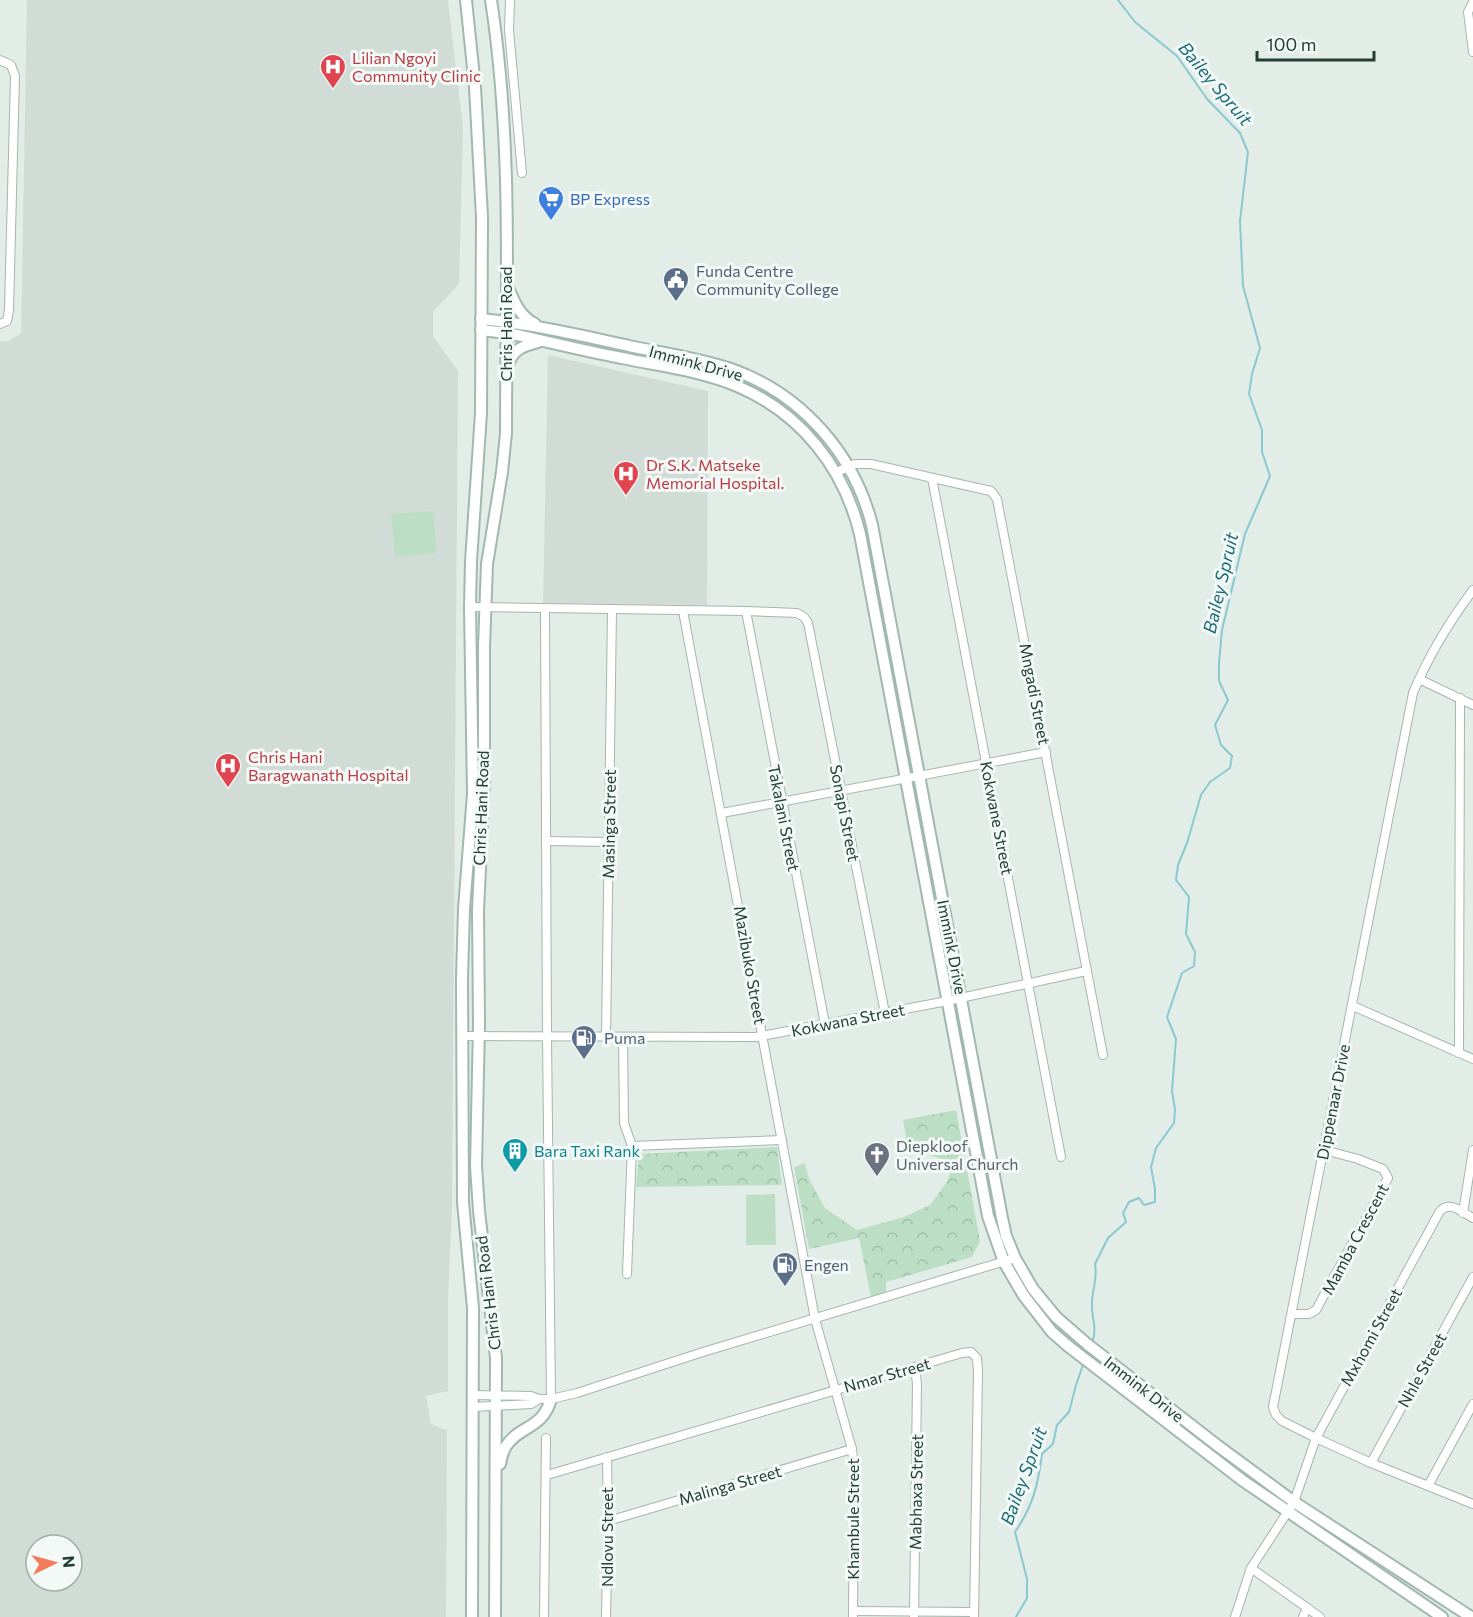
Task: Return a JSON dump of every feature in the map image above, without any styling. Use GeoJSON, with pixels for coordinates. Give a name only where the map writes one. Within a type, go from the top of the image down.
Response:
{"type":"FeatureCollection","features":[{"type":"Feature","properties":{"kind":"main road","name":"Chris Hani Road"},"geometry":{"type":"LineString","coordinates":[[466,0],[480,160],[481,325],[481,413],[470,607],[473,794],[464,909],[462,1036],[462,1194],[473,1308],[472,1617]]}},
{"type":"Feature","properties":{"kind":"main road","name":"Chris Hani Road"},"geometry":{"type":"LineString","coordinates":[[490,0],[501,88],[504,139],[507,333],[505,443],[487,564],[485,608],[484,794],[478,889],[476,1180],[496,1358],[495,1617]]}},
{"type":"Feature","properties":{"kind":"main road"},"geometry":{"type":"LineString","coordinates":[[507,284],[516,306],[524,317],[542,327]]}},
{"type":"Feature","properties":{"kind":"main road","name":"Immink Drive"},"geometry":{"type":"LineString","coordinates":[[481,325],[506,321],[542,327],[690,359],[743,374],[782,395],[805,413],[829,439],[848,466],[864,500],[872,525],[1010,1260],[1050,1310],[1112,1364],[1294,1502],[1456,1613],[1471,1617]]}},
{"type":"Feature","properties":{"kind":"main road","name":"Immink Drive"},"geometry":{"type":"LineString","coordinates":[[481,325],[541,341],[687,372],[737,386],[772,404],[790,417],[816,443],[837,472],[852,506],[860,534],[988,1216],[1038,1315],[1052,1332],[1085,1359],[1232,1473],[1443,1617]]}},
{"type":"Feature","properties":{"kind":"main road"},"geometry":{"type":"LineString","coordinates":[[506,370],[515,351],[541,341]]}},
{"type":"Feature","properties":{"kind":"main road"},"geometry":{"type":"LineString","coordinates":[[463,1098],[468,1046],[471,1040],[478,1036]]}},
{"type":"Feature","properties":{"kind":"main road"},"geometry":{"type":"LineString","coordinates":[[497,1472],[507,1445],[543,1418],[548,1411],[551,1399]]}},
{"type":"Feature","properties":{"kind":"street"},"geometry":{"type":"LineString","coordinates":[[510,0],[509,30],[522,173]]}},
{"type":"Feature","properties":{"kind":"street"},"geometry":{"type":"LineString","coordinates":[[1473,2],[1468,12],[1473,52]]}},
{"type":"Feature","properties":{"kind":"street"},"geometry":{"type":"LineString","coordinates":[[0,60],[11,65],[15,76],[9,310],[8,319],[2,324]]}},
{"type":"Feature","properties":{"kind":"street","name":"Mngadi Street"},"geometry":{"type":"LineString","coordinates":[[837,472],[860,463],[871,464],[991,491],[997,499],[1103,1055]]}},
{"type":"Feature","properties":{"kind":"street","name":"Kokwane Street"},"geometry":{"type":"LineString","coordinates":[[932,478],[1061,1157]]}},
{"type":"Feature","properties":{"kind":"street","name":"Dippenaar Drive"},"geometry":{"type":"LineString","coordinates":[[1473,590],[1452,620],[1413,693],[1274,1397],[1274,1411],[1282,1420],[1371,1463],[1473,1504]]}},
{"type":"Feature","properties":{"kind":"street"},"geometry":{"type":"LineString","coordinates":[[470,607],[746,610]]}},
{"type":"Feature","properties":{"kind":"street"},"geometry":{"type":"LineString","coordinates":[[544,609],[551,1399]]}},
{"type":"Feature","properties":{"kind":"street","name":"Masinga Street"},"geometry":{"type":"LineString","coordinates":[[606,1037],[612,610]]}},
{"type":"Feature","properties":{"kind":"street","name":"Sonapi Street"},"geometry":{"type":"LineString","coordinates":[[746,610],[801,614],[808,623],[885,1013]]}},
{"type":"Feature","properties":{"kind":"street","name":"Takalani Street"},"geometry":{"type":"LineString","coordinates":[[746,610],[825,1024]]}},
{"type":"Feature","properties":{"kind":"street","name":"Mazibuko Street"},"geometry":{"type":"LineString","coordinates":[[683,611],[815,1319]]}},
{"type":"Feature","properties":{"kind":"street"},"geometry":{"type":"LineString","coordinates":[[1419,679],[1473,705]]}},
{"type":"Feature","properties":{"kind":"street"},"geometry":{"type":"LineString","coordinates":[[1459,1053],[1460,698]]}},
{"type":"Feature","properties":{"kind":"street"},"geometry":{"type":"LineString","coordinates":[[722,813],[1046,752]]}},
{"type":"Feature","properties":{"kind":"street"},"geometry":{"type":"LineString","coordinates":[[546,842],[609,842]]}},
{"type":"Feature","properties":{"kind":"street","name":"Kokwana Street"},"geometry":{"type":"LineString","coordinates":[[462,1036],[746,1038],[885,1013],[1086,971]]}},
{"type":"Feature","properties":{"kind":"street"},"geometry":{"type":"LineString","coordinates":[[1353,1006],[1473,1059]]}},
{"type":"Feature","properties":{"kind":"street"},"geometry":{"type":"LineString","coordinates":[[623,1037],[624,1123],[632,1146],[627,1274]]}},
{"type":"Feature","properties":{"kind":"street"},"geometry":{"type":"LineString","coordinates":[[632,1146],[782,1140]]}},
{"type":"Feature","properties":{"kind":"street","name":"Mamba Crescent"},"geometry":{"type":"LineString","coordinates":[[1292,1314],[1309,1314],[1316,1310],[1388,1178],[1383,1169],[1358,1159],[1324,1150]]}},
{"type":"Feature","properties":{"kind":"street"},"geometry":{"type":"LineString","coordinates":[[1473,1150],[1463,1212],[1473,1218]]}},
{"type":"Feature","properties":{"kind":"street","name":"Mxhomi Street"},"geometry":{"type":"LineString","coordinates":[[1234,1617],[1251,1568],[1294,1502],[1316,1438],[1440,1211],[1449,1206],[1463,1212]]}},
{"type":"Feature","properties":{"kind":"street"},"geometry":{"type":"LineString","coordinates":[[473,1407],[531,1396],[551,1399],[577,1393],[1010,1260]]}},
{"type":"Feature","properties":{"kind":"street","name":"Nhle Street"},"geometry":{"type":"LineString","coordinates":[[1371,1463],[1473,1277]]}},
{"type":"Feature","properties":{"kind":"street","name":"Khambule Street"},"geometry":{"type":"LineString","coordinates":[[815,1319],[852,1449],[854,1468],[853,1614]]}},
{"type":"Feature","properties":{"kind":"street","name":"Nmar Street"},"geometry":{"type":"LineString","coordinates":[[547,1475],[968,1352],[974,1354],[978,1362],[974,1615]]}},
{"type":"Feature","properties":{"kind":"street","name":"Mabhaxa Street"},"geometry":{"type":"LineString","coordinates":[[914,1614],[917,1384],[915,1367]]}},
{"type":"Feature","properties":{"kind":"street"},"geometry":{"type":"LineString","coordinates":[[473,1395],[496,1401]]}},
{"type":"Feature","properties":{"kind":"street"},"geometry":{"type":"LineString","coordinates":[[1428,1486],[1473,1404]]}},
{"type":"Feature","properties":{"kind":"street"},"geometry":{"type":"LineString","coordinates":[[544,1617],[546,1438]]}},
{"type":"Feature","properties":{"kind":"street","name":"Malinga Street"},"geometry":{"type":"LineString","coordinates":[[608,1521],[852,1449]]}},
{"type":"Feature","properties":{"kind":"street","name":"Ndlovu Street"},"geometry":{"type":"LineString","coordinates":[[606,1617],[607,1457]]}},
{"type":"Feature","properties":{"kind":"street"},"geometry":{"type":"LineString","coordinates":[[1251,1568],[1320,1617]]}},
{"type":"Feature","properties":{"kind":"street"},"geometry":{"type":"LineString","coordinates":[[1303,1617],[1307,1608]]}},
{"type":"Feature","properties":{"kind":"street"},"geometry":{"type":"LineString","coordinates":[[853,1614],[974,1615]]}},
{"type":"Feature","properties":{"kind":"shaded area","name":"Chris Hani Baragwanath Hospital"},"geometry":{"type":"Polygon","coordinates":[[[27,0],[448,0],[463,128],[459,284],[433,312],[433,336],[458,371],[452,1207],[448,1299],[448,1391],[426,1396],[431,1424],[447,1430],[446,1617],[0,1617],[0,341],[8,341],[21,333],[27,0]]]}},
{"type":"Feature","properties":{"kind":"shaded area","name":"Dr S.K. Matseke Memorial Hospital."},"geometry":{"type":"Polygon","coordinates":[[[548,355],[708,391],[707,605],[543,603],[548,355]]]}},
{"type":"Feature","properties":{"kind":"green space"},"geometry":{"type":"Polygon","coordinates":[[[433,511],[437,553],[395,557],[391,514],[433,511]]]}},
{"type":"Feature","properties":{"kind":"green space"},"geometry":{"type":"Polygon","coordinates":[[[956,1110],[980,1241],[972,1257],[886,1282],[886,1292],[871,1297],[859,1238],[809,1249],[794,1167],[805,1163],[809,1179],[825,1208],[857,1230],[904,1217],[930,1205],[947,1182],[954,1163],[908,1148],[903,1120],[956,1110]]]}},
{"type":"Feature","properties":{"kind":"green space"},"geometry":{"type":"Polygon","coordinates":[[[777,1147],[782,1185],[636,1187],[639,1154],[777,1147]]]}},
{"type":"Feature","properties":{"kind":"green space"},"geometry":{"type":"Polygon","coordinates":[[[775,1194],[776,1245],[746,1245],[746,1195],[775,1194]]]}},
{"type":"Feature","properties":{"kind":"waterway","name":"Bailey Spruit"},"geometry":{"type":"LineString","coordinates":[[1092,1343],[1095,1264],[1108,1238],[1126,1222],[1123,1213],[1129,1202],[1139,1198],[1144,1205],[1155,1202],[1151,1167],[1156,1148],[1174,1123],[1175,1110],[1172,1091],[1176,1039],[1167,1017],[1182,973],[1194,966],[1195,952],[1186,934],[1189,897],[1176,880],[1178,865],[1201,795],[1210,782],[1230,768],[1232,756],[1221,745],[1215,725],[1228,700],[1219,681],[1222,630],[1245,534],[1270,476],[1262,452],[1262,430],[1249,394],[1260,348],[1243,286],[1240,221],[1248,152],[1240,133],[1207,99],[1177,56],[1135,22],[1118,0]]}},
{"type":"Feature","properties":{"kind":"waterway","name":"Bailey Spruit"},"geometry":{"type":"LineString","coordinates":[[1016,1617],[1027,1598],[1027,1579],[1015,1532],[1034,1495],[1042,1454],[1053,1444],[1057,1425],[1069,1412],[1084,1362]]}},
{"type":"Feature","properties":{"kind":"place","name":"Lilian Ngoyi Community Clinic"},"geometry":{"type":"Point","coordinates":[333,90]}},
{"type":"Feature","properties":{"kind":"place","name":"BP Express"},"geometry":{"type":"Point","coordinates":[551,222]}},
{"type":"Feature","properties":{"kind":"place","name":"Funda Centre Community College"},"geometry":{"type":"Point","coordinates":[676,303]}},
{"type":"Feature","properties":{"kind":"place","name":"Dr S.K. Matseke Memorial Hospital."},"geometry":{"type":"Point","coordinates":[626,497]}},
{"type":"Feature","properties":{"kind":"place","name":"Chris Hani Baragwanath Hospital"},"geometry":{"type":"Point","coordinates":[228,789]}},
{"type":"Feature","properties":{"kind":"place","name":"Puma"},"geometry":{"type":"Point","coordinates":[584,1061]}},
{"type":"Feature","properties":{"kind":"place","name":"Bara Taxi Rank"},"geometry":{"type":"Point","coordinates":[515,1174]}},
{"type":"Feature","properties":{"kind":"place","name":"Diepkloof Universal Church"},"geometry":{"type":"Point","coordinates":[877,1178]}},
{"type":"Feature","properties":{"kind":"place","name":"Engen"},"geometry":{"type":"Point","coordinates":[785,1288]}}]}
